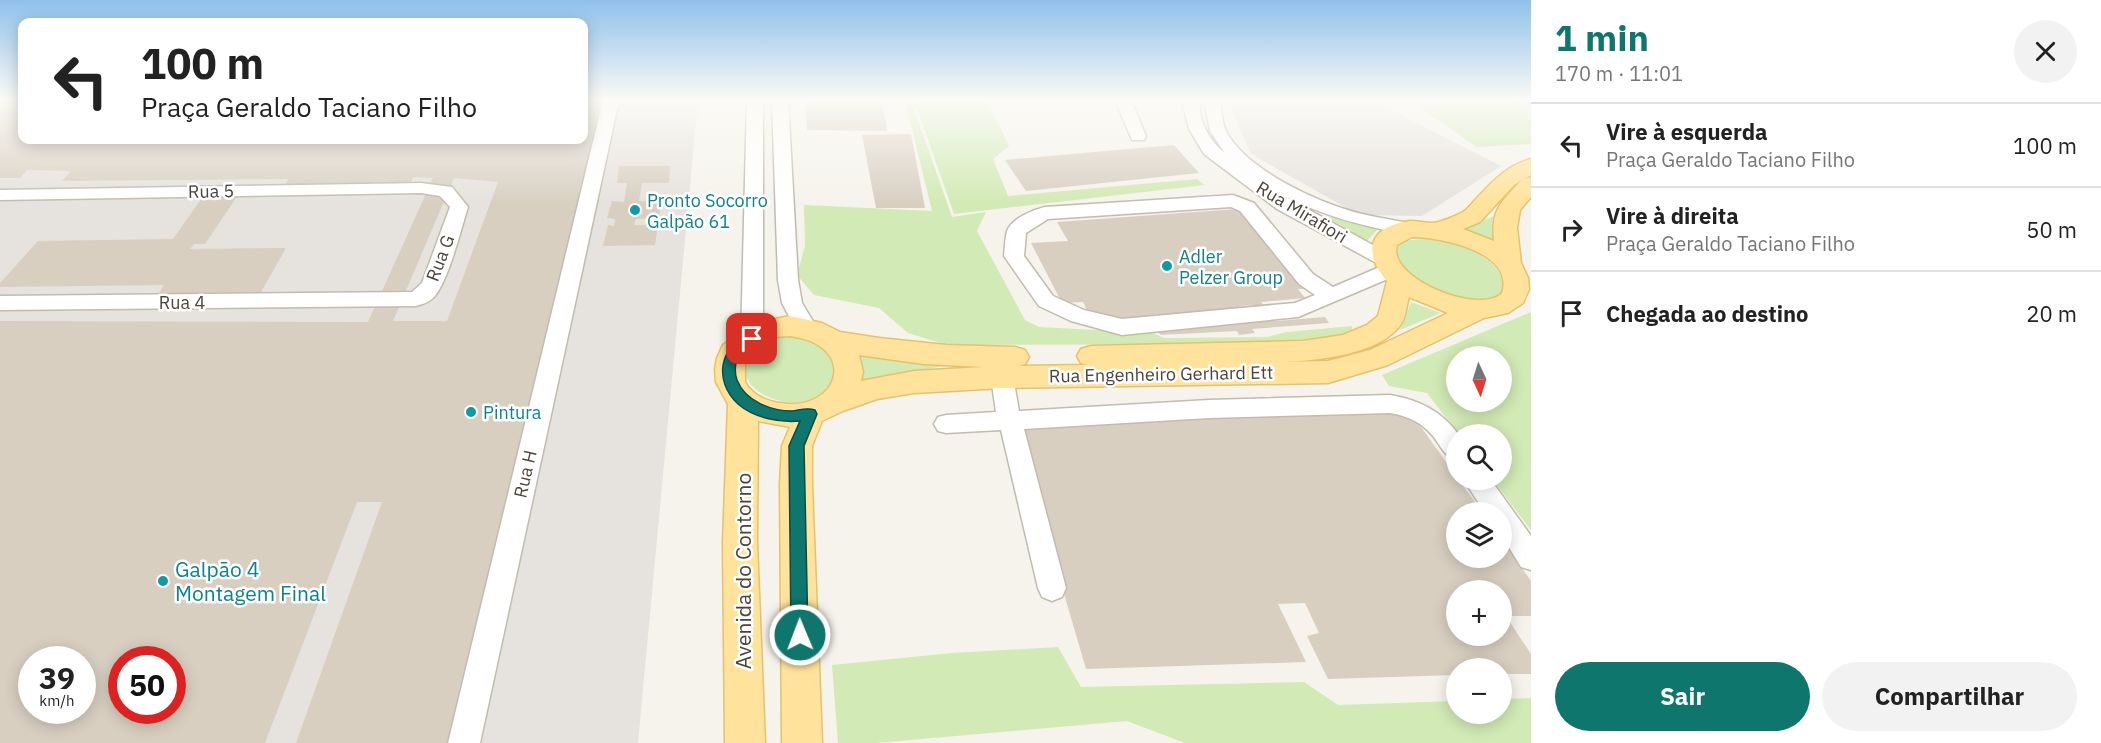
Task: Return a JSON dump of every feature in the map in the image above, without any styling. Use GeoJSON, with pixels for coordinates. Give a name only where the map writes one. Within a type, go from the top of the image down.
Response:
{"type":"FeatureCollection","features":[{"type":"Feature","properties":{"kind":"main road"},"geometry":{"type":"LineString","coordinates":[[1437,230],[1472,217],[1506,180],[1531,166]]}},
{"type":"Feature","properties":{"kind":"main road"},"geometry":{"type":"LineString","coordinates":[[1509,264],[1505,228],[1508,208],[1531,184]]}},
{"type":"Feature","properties":{"kind":"main road"},"geometry":{"type":"LineString","coordinates":[[1391,270],[1436,300],[1478,310],[1497,310],[1512,306],[1521,298],[1523,288],[1519,276],[1509,264],[1476,243],[1437,230],[1410,229]]}},
{"type":"Feature","properties":{"kind":"main road","name":"Rua Engenheiro Gerhard Ett"},"geometry":{"type":"LineString","coordinates":[[834,341],[910,354],[978,358],[1303,351],[1347,344],[1377,332],[1390,320],[1391,270],[1382,249],[1386,239],[1395,233],[1410,229]]}},
{"type":"Feature","properties":{"kind":"main road","name":"Rua Engenheiro Gerhard Ett"},"geometry":{"type":"LineString","coordinates":[[822,408],[875,388],[914,382],[1002,376],[1328,372],[1378,358],[1478,310]]}},
{"type":"Feature","properties":{"kind":"main road"},"geometry":{"type":"LineString","coordinates":[[802,743],[797,446],[822,408],[845,391],[850,378],[849,364],[844,351],[834,341],[806,328],[774,327],[759,332],[735,349],[729,361],[728,375],[733,388],[743,400],[757,409],[792,416],[822,408]]}},
{"type":"Feature","properties":{"kind":"main road","name":"Avenida do Contorno"},"geometry":{"type":"LineString","coordinates":[[743,400],[740,542],[745,743]]}},
{"type":"Feature","properties":{"kind":"street","name":"Rua H"},"geometry":{"type":"LineString","coordinates":[[464,743],[603,135]]}},
{"type":"Feature","properties":{"kind":"street"},"geometry":{"type":"LineString","coordinates":[[752,339],[755,135]]}},
{"type":"Feature","properties":{"kind":"street"},"geometry":{"type":"LineString","coordinates":[[782,135],[788,280],[792,303],[806,328]]}},
{"type":"Feature","properties":{"kind":"street","name":"Rua Mirafiori"},"geometry":{"type":"LineString","coordinates":[[1201,135],[1210,150],[1284,206],[1391,270]]}},
{"type":"Feature","properties":{"kind":"street","name":"Rua Mirafiori"},"geometry":{"type":"LineString","coordinates":[[1221,135],[1231,151],[1256,171],[1326,209],[1410,229]]}},
{"type":"Feature","properties":{"kind":"street","name":"Rua 5"},"geometry":{"type":"LineString","coordinates":[[1,194],[421,188]]}},
{"type":"Feature","properties":{"kind":"street","name":"Rua G"},"geometry":{"type":"LineString","coordinates":[[365,301],[416,299],[425,294],[432,284],[459,207],[446,191],[421,188]]}},
{"type":"Feature","properties":{"kind":"street"},"geometry":{"type":"LineString","coordinates":[[1332,296],[1306,279],[1246,207],[1233,201],[1045,213],[1033,218],[1017,231],[1014,256],[1046,301],[1078,316],[1122,327],[1298,310],[1332,296],[1391,270]]}},
{"type":"Feature","properties":{"kind":"street","name":"Rua 4"},"geometry":{"type":"LineString","coordinates":[[0,303],[365,301]]}},
{"type":"Feature","properties":{"kind":"street"},"geometry":{"type":"LineString","coordinates":[[1002,376],[1010,419],[1052,588]]}},
{"type":"Feature","properties":{"kind":"street"},"geometry":{"type":"LineString","coordinates":[[946,424],[1209,409],[1390,404],[1410,406],[1426,415],[1446,434]]}},
{"type":"Feature","properties":{"kind":"street"},"geometry":{"type":"LineString","coordinates":[[1512,530],[1531,558]]}},
{"type":"Feature","properties":{"kind":"shaded area"},"geometry":{"type":"Polygon","coordinates":[[[0,135],[18,135],[18,144],[588,144],[588,135],[695,135],[638,743],[0,743],[0,135]]]}},
{"type":"Feature","properties":{"kind":"shaded area"},"geometry":{"type":"Polygon","coordinates":[[[1242,135],[1439,135],[1501,166],[1422,216],[1359,215],[1251,154],[1242,135]]]}},
{"type":"Feature","properties":{"kind":"green space"},"geometry":{"type":"Polygon","coordinates":[[[913,135],[923,135],[952,217],[986,212],[977,231],[1025,320],[1039,327],[1153,333],[1164,338],[1267,337],[1287,332],[1352,326],[1352,333],[1296,344],[947,345],[908,333],[879,308],[814,295],[797,275],[805,246],[804,205],[932,211],[913,135]]]}},
{"type":"Feature","properties":{"kind":"green space"},"geometry":{"type":"Polygon","coordinates":[[[926,135],[1004,135],[1009,146],[993,159],[1008,196],[1197,179],[1205,185],[954,214],[926,135]]]}},
{"type":"Feature","properties":{"kind":"green space"},"geometry":{"type":"Polygon","coordinates":[[[1459,135],[1531,135],[1531,144],[1477,147],[1459,135]]]}},
{"type":"Feature","properties":{"kind":"green space"},"geometry":{"type":"Polygon","coordinates":[[[1323,215],[1378,229],[1367,241],[1323,215]]]}},
{"type":"Feature","properties":{"kind":"green space"},"geometry":{"type":"Polygon","coordinates":[[[1497,215],[1496,245],[1456,230],[1497,215]]]}},
{"type":"Feature","properties":{"kind":"green space"},"geometry":{"type":"Polygon","coordinates":[[[1419,239],[1459,246],[1485,258],[1502,278],[1505,291],[1488,303],[1434,295],[1395,265],[1397,247],[1406,241],[1419,239]]]}},
{"type":"Feature","properties":{"kind":"green space"},"geometry":{"type":"Polygon","coordinates":[[[1411,302],[1441,313],[1400,330],[1411,302]]]}},
{"type":"Feature","properties":{"kind":"green space"},"geometry":{"type":"Polygon","coordinates":[[[1531,312],[1531,530],[1512,502],[1501,490],[1512,490],[1512,424],[1451,424],[1427,393],[1389,386],[1382,375],[1446,348],[1446,412],[1512,412],[1512,346],[1451,346],[1531,312]]]}},
{"type":"Feature","properties":{"kind":"green space"},"geometry":{"type":"Polygon","coordinates":[[[780,336],[809,341],[818,345],[833,358],[836,376],[831,387],[823,394],[802,402],[790,402],[767,397],[749,382],[745,374],[748,358],[762,345],[780,336]]]}},
{"type":"Feature","properties":{"kind":"green space"},"geometry":{"type":"Polygon","coordinates":[[[858,356],[943,366],[861,383],[858,356]]]}},
{"type":"Feature","properties":{"kind":"green space"},"geometry":{"type":"Polygon","coordinates":[[[1058,647],[1081,687],[1304,682],[1338,705],[1446,701],[1446,724],[1512,724],[1512,699],[1531,698],[1531,743],[1185,743],[1127,721],[877,743],[838,743],[832,665],[952,653],[1058,647]]]}},
{"type":"Feature","properties":{"kind":"building","name":"Galpão 4 Montagem Final"},"geometry":{"type":"Polygon","coordinates":[[[0,135],[18,135],[18,144],[588,144],[588,135],[595,135],[447,743],[296,743],[382,502],[357,502],[265,743],[0,743],[0,321],[368,322],[433,178],[413,177],[410,184],[285,185],[288,179],[62,181],[71,171],[27,170],[20,178],[0,178],[0,135]],[[454,178],[393,321],[447,321],[498,182],[454,178]]]}},
{"type":"Feature","properties":{"kind":"building"},"geometry":{"type":"Polygon","coordinates":[[[862,135],[911,135],[925,208],[876,208],[862,135]]]}},
{"type":"Feature","properties":{"kind":"building"},"geometry":{"type":"Polygon","coordinates":[[[1174,145],[1199,173],[1026,191],[1005,160],[1174,145]]]}},
{"type":"Feature","properties":{"kind":"building","name":"Pronto Socorro Galpão 61"},"geometry":{"type":"Polygon","coordinates":[[[619,166],[670,166],[669,183],[642,183],[639,201],[661,201],[659,218],[636,219],[634,225],[658,225],[655,245],[603,246],[608,225],[614,226],[615,219],[607,218],[612,201],[624,202],[627,183],[617,183],[619,166]]]}},
{"type":"Feature","properties":{"kind":"building"},"geometry":{"type":"Polygon","coordinates":[[[204,195],[238,195],[205,244],[194,244],[190,249],[286,248],[261,292],[158,294],[164,285],[0,287],[0,283],[38,241],[173,239],[204,195]]]}},
{"type":"Feature","properties":{"kind":"building","name":"Adler Pelzer Group"},"geometry":{"type":"Polygon","coordinates":[[[1237,209],[1249,223],[1257,223],[1310,289],[1298,289],[1305,298],[1261,302],[1276,321],[1325,317],[1329,323],[1252,329],[1255,333],[1239,335],[1237,331],[1161,335],[1152,327],[1265,317],[1256,305],[1239,306],[1241,310],[1221,312],[1218,309],[1190,312],[1192,315],[1174,317],[1169,314],[1152,315],[1153,321],[1136,324],[1129,318],[1108,319],[1087,310],[1083,302],[1062,303],[1031,243],[1068,241],[1057,222],[1237,209]]]}},
{"type":"Feature","properties":{"kind":"building"},"geometry":{"type":"Polygon","coordinates":[[[1411,413],[1446,462],[1446,490],[1466,490],[1475,502],[1446,502],[1446,568],[1512,568],[1512,554],[1531,581],[1531,616],[1512,616],[1512,580],[1446,580],[1446,646],[1512,646],[1512,625],[1531,654],[1531,674],[1512,674],[1512,658],[1446,658],[1446,675],[1328,679],[1307,636],[1319,633],[1305,603],[1278,604],[1306,662],[1086,669],[1014,423],[1411,413]]]}},
{"type":"Feature","properties":{"kind":"place","name":"Pronto Socorro Galpão 61"},"geometry":{"type":"Point","coordinates":[635,210]}},
{"type":"Feature","properties":{"kind":"place","name":"Adler Pelzer Group"},"geometry":{"type":"Point","coordinates":[1167,266]}},
{"type":"Feature","properties":{"kind":"place","name":"Pintura"},"geometry":{"type":"Point","coordinates":[471,412]}},
{"type":"Feature","properties":{"kind":"place","name":"Galpão 4 Montagem Final"},"geometry":{"type":"Point","coordinates":[163,581]}},
{"type":"Feature","properties":{"kind":"route"},"geometry":{"type":"LineString","coordinates":[[752,339],[735,349],[729,361],[728,375],[733,388],[743,400],[757,409],[792,416],[810,414],[797,446],[800,635]]}}]}
